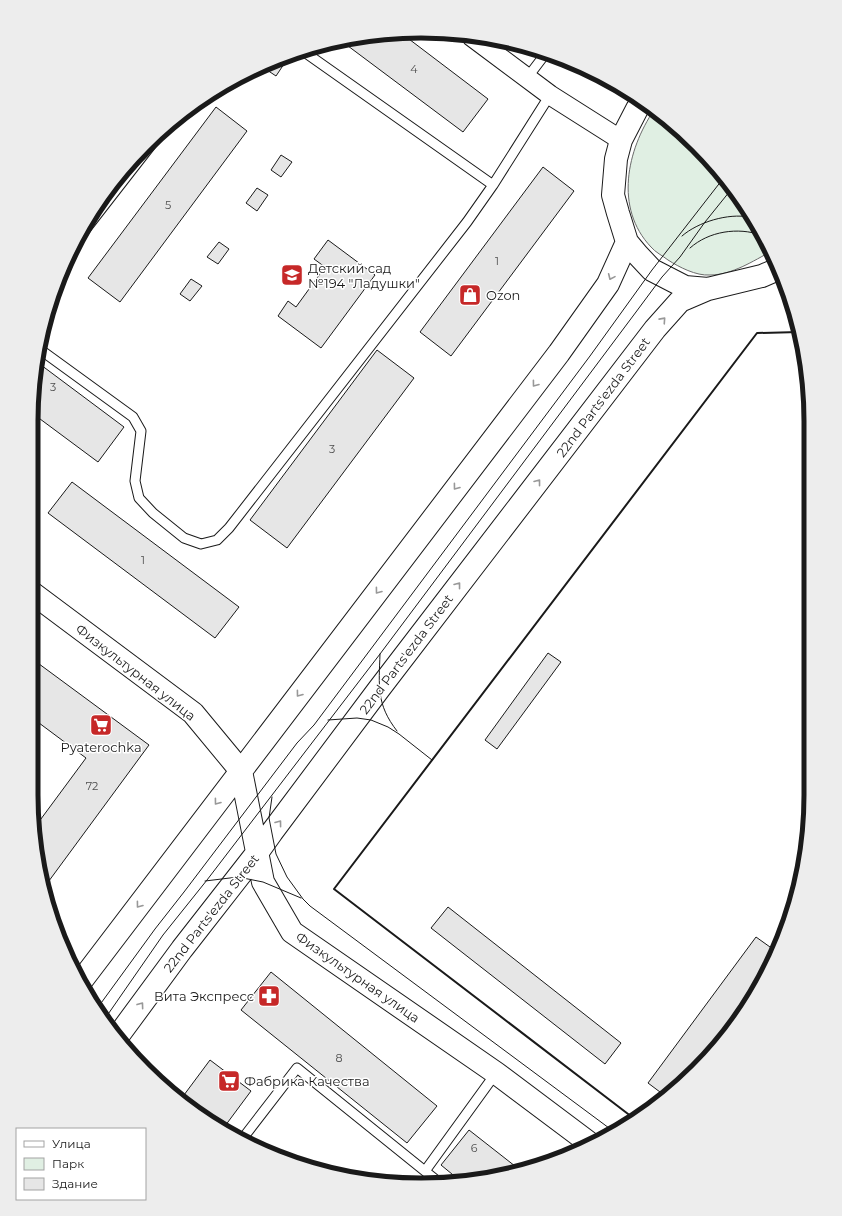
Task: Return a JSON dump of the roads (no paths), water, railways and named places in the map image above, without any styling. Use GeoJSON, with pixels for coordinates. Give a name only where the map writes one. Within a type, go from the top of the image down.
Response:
{"type":"FeatureCollection","features":[{"type":"Feature","properties":{"kind":"main road"},"geometry":{"type":"LineString","coordinates":[[639,106],[621,140],[616,159],[613,195],[627,242],[657,274],[685,287],[708,289],[773,274]]}},
{"type":"Feature","properties":{"kind":"main road"},"geometry":{"type":"LineString","coordinates":[[84,977],[558,353],[608,284],[627,242]]}},
{"type":"Feature","properties":{"kind":"main road","name":"22nd Parts'ezda Street"},"geometry":{"type":"LineString","coordinates":[[121,1032],[182,949],[257,853],[379,688],[655,329],[680,301],[708,289]]}},
{"type":"Feature","properties":{"kind":"main road","name":"Физкультурная улица"},"geometry":{"type":"LineString","coordinates":[[38,597],[193,713],[241,771],[264,882],[292,932],[496,1073],[586,1141]]}},
{"type":"Feature","properties":{"kind":"street"},"geometry":{"type":"LineString","coordinates":[[480,42],[550,95],[621,140]]}},
{"type":"Feature","properties":{"kind":"lane"},"geometry":{"type":"LineString","coordinates":[[309,55],[492,185]]}},
{"type":"Feature","properties":{"kind":"lane"},"geometry":{"type":"LineString","coordinates":[[528,78],[543,58]]}},
{"type":"Feature","properties":{"kind":"lane"},"geometry":{"type":"LineString","coordinates":[[44,352],[133,417],[141,431],[135,481],[139,498],[153,513],[184,538],[201,544],[218,540],[229,528],[468,222],[550,95]]}},
{"type":"Feature","properties":{"kind":"lane"},"geometry":{"type":"LineString","coordinates":[[108,201],[137,163]]}},
{"type":"Feature","properties":{"kind":"lane"},"geometry":{"type":"LineString","coordinates":[[245,1135],[297,1068],[433,1178]]}},
{"type":"Feature","properties":{"kind":"lane"},"geometry":{"type":"LineString","coordinates":[[425,1171],[496,1073]]}},
{"type":"Feature","properties":{"kind":"tram line"},"geometry":{"type":"LineString","coordinates":[[100,1004],[155,929],[297,743],[314,725],[590,356],[652,270],[720,182]]}},
{"type":"Feature","properties":{"kind":"tram line"},"geometry":{"type":"LineString","coordinates":[[108,1015],[163,935],[207,880],[380,654],[662,277],[680,257],[728,193]]}},
{"type":"Feature","properties":{"kind":"tram line"},"geometry":{"type":"LineString","coordinates":[[682,236],[696,227],[714,220],[732,216],[744,216]]}},
{"type":"Feature","properties":{"kind":"tram line"},"geometry":{"type":"LineString","coordinates":[[690,248],[706,238],[724,232],[743,231],[755,234]]}},
{"type":"Feature","properties":{"kind":"tram line"},"geometry":{"type":"LineString","coordinates":[[380,654],[380,694],[385,712],[397,731]]}},
{"type":"Feature","properties":{"kind":"tram line"},"geometry":{"type":"LineString","coordinates":[[328,720],[357,718],[371,720],[388,727],[399,734],[432,760]]}},
{"type":"Feature","properties":{"kind":"tram line"},"geometry":{"type":"LineString","coordinates":[[272,797],[269,818],[276,854],[287,877],[310,906],[609,1128]]}},
{"type":"Feature","properties":{"kind":"tram line"},"geometry":{"type":"LineString","coordinates":[[205,881],[238,877],[263,882],[301,898]]}},
{"type":"Feature","properties":{"kind":"place","name":"Детский сад №194 \"Ладушки\""},"geometry":{"type":"Point","coordinates":[292,275]}},
{"type":"Feature","properties":{"kind":"place","name":"Ozon"},"geometry":{"type":"Point","coordinates":[470,295]}},
{"type":"Feature","properties":{"kind":"place","name":"Pyaterochka"},"geometry":{"type":"Point","coordinates":[101,725]}},
{"type":"Feature","properties":{"kind":"place","name":"Вита Экспресс"},"geometry":{"type":"Point","coordinates":[269,996]}},
{"type":"Feature","properties":{"kind":"place","name":"Фабрика Качества"},"geometry":{"type":"Point","coordinates":[229,1081]}}]}
